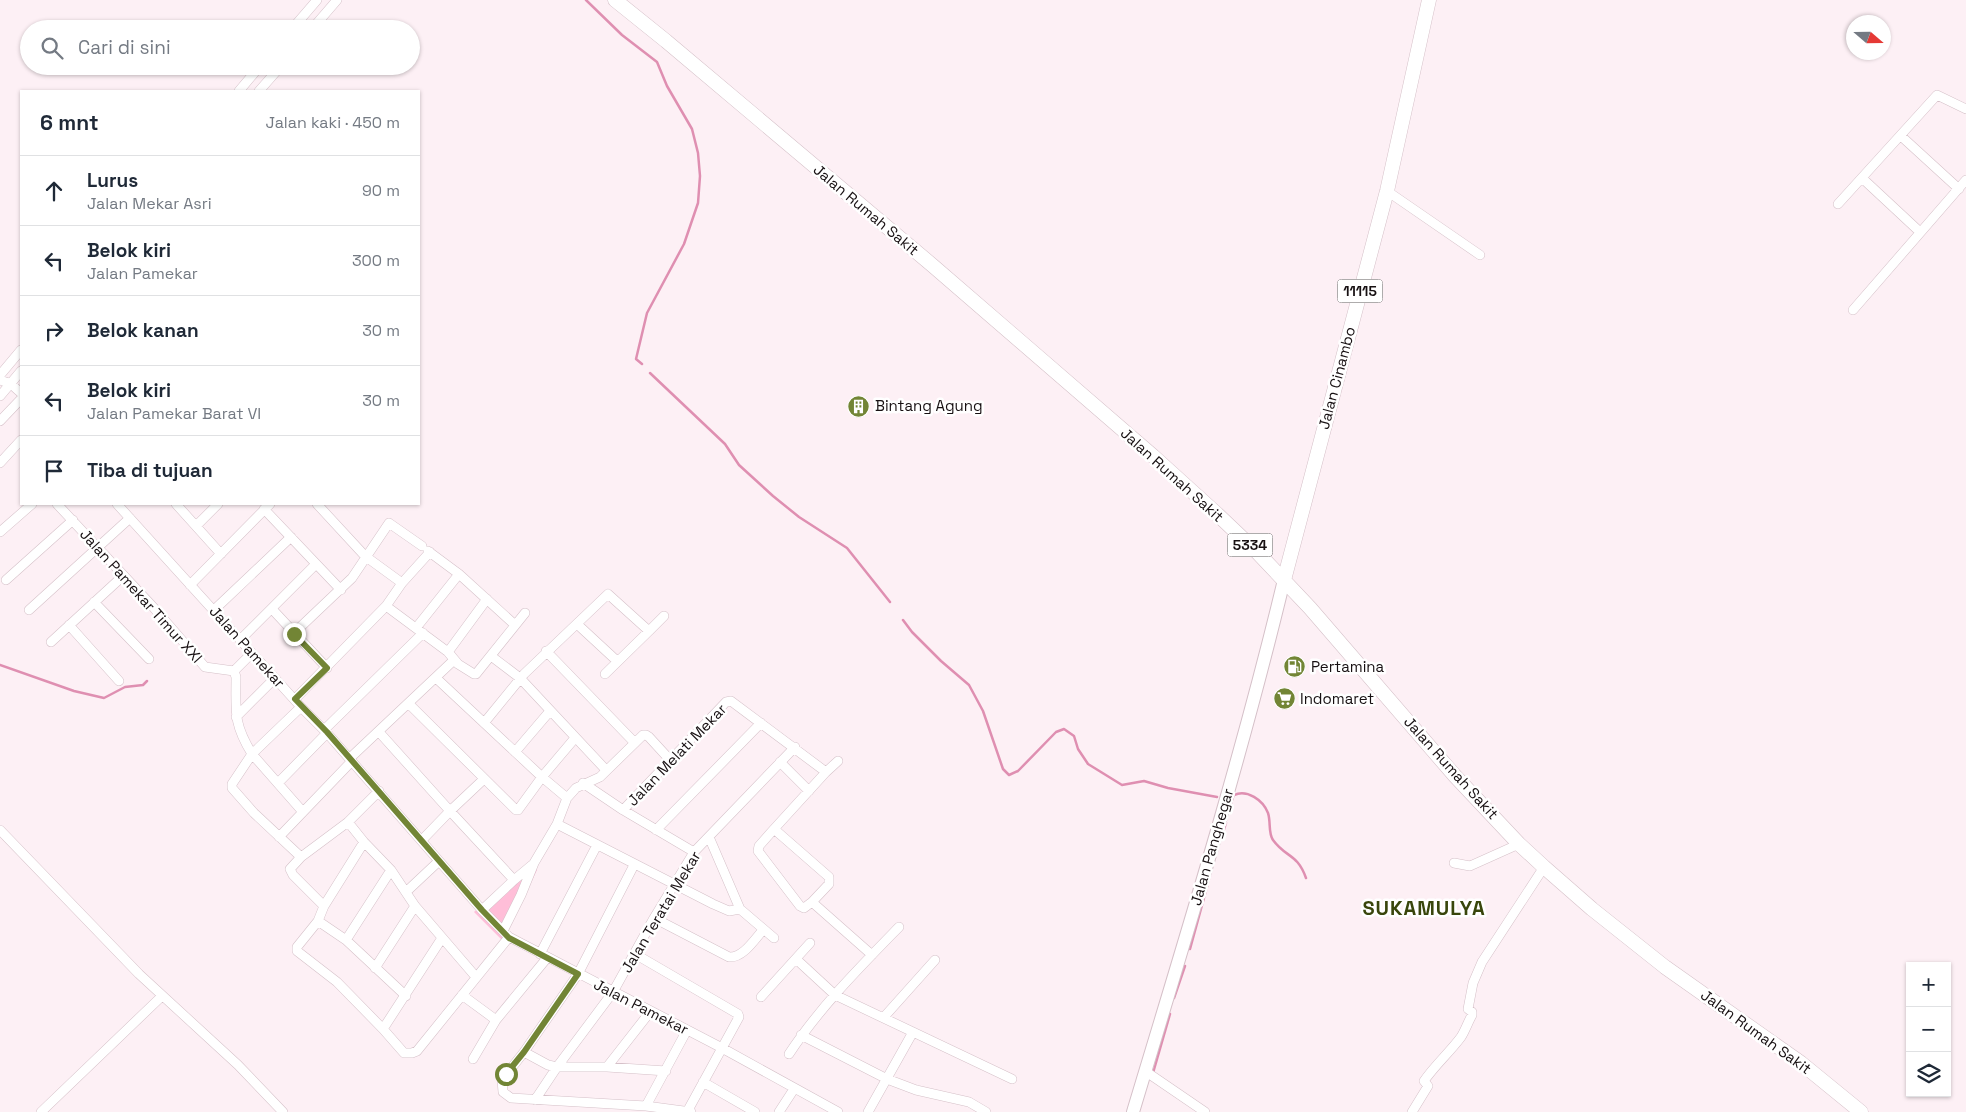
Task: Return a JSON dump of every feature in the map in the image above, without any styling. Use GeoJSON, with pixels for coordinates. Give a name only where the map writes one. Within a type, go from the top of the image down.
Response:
{"type":"FeatureCollection","features":[{"type":"Feature","properties":{"kind":"main road","name":"Jalan Rumah Sakit"},"geometry":{"type":"LineString","coordinates":[[615,0],[932,265],[1160,462],[1224,520],[1310,608],[1455,776],[1519,844],[1544,867],[1592,909],[1665,967],[1801,1063],[1861,1112]]}},
{"type":"Feature","properties":{"kind":"main road","name":"Jalan Cinambo"},"geometry":{"type":"LineString","coordinates":[[1284,580],[1386,191],[1429,0]]}},
{"type":"Feature","properties":{"kind":"street"},"geometry":{"type":"LineString","coordinates":[[300,20],[317,0]]}},
{"type":"Feature","properties":{"kind":"street"},"geometry":{"type":"LineString","coordinates":[[320,20],[337,0]]}},
{"type":"Feature","properties":{"kind":"street"},"geometry":{"type":"LineString","coordinates":[[240,90],[252,75]]}},
{"type":"Feature","properties":{"kind":"street"},"geometry":{"type":"LineString","coordinates":[[260,90],[272,75]]}},
{"type":"Feature","properties":{"kind":"street"},"geometry":{"type":"LineString","coordinates":[[1838,204],[1938,95],[1966,109]]}},
{"type":"Feature","properties":{"kind":"street"},"geometry":{"type":"LineString","coordinates":[[1901,136],[1959,189]]}},
{"type":"Feature","properties":{"kind":"street"},"geometry":{"type":"LineString","coordinates":[[1862,178],[1920,232]]}},
{"type":"Feature","properties":{"kind":"street"},"geometry":{"type":"LineString","coordinates":[[1853,310],[1966,180]]}},
{"type":"Feature","properties":{"kind":"street"},"geometry":{"type":"LineString","coordinates":[[1386,191],[1480,255]]}},
{"type":"Feature","properties":{"kind":"street"},"geometry":{"type":"LineString","coordinates":[[0,375],[20,351]]}},
{"type":"Feature","properties":{"kind":"street"},"geometry":{"type":"LineString","coordinates":[[0,396],[20,372]]}},
{"type":"Feature","properties":{"kind":"street"},"geometry":{"type":"LineString","coordinates":[[0,380],[11,384],[20,392]]}},
{"type":"Feature","properties":{"kind":"street"},"geometry":{"type":"LineString","coordinates":[[0,421],[20,400]]}},
{"type":"Feature","properties":{"kind":"street"},"geometry":{"type":"LineString","coordinates":[[0,463],[20,441]]}},
{"type":"Feature","properties":{"kind":"street"},"geometry":{"type":"LineString","coordinates":[[0,532],[31,505]]}},
{"type":"Feature","properties":{"kind":"street","name":"Jalan Pamekar Timur XXI"},"geometry":{"type":"LineString","coordinates":[[58,505],[205,667],[234,671]]}},
{"type":"Feature","properties":{"kind":"street","name":"Jalan Pamekar"},"geometry":{"type":"LineString","coordinates":[[118,505],[301,707],[326,731],[482,910],[506,934],[578,974],[722,1048],[826,1109],[838,1112]]}},
{"type":"Feature","properties":{"kind":"street"},"geometry":{"type":"LineString","coordinates":[[177,505],[221,554]]}},
{"type":"Feature","properties":{"kind":"street"},"geometry":{"type":"LineString","coordinates":[[196,526],[217,505]]}},
{"type":"Feature","properties":{"kind":"street"},"geometry":{"type":"LineString","coordinates":[[318,505],[365,556],[402,583]]}},
{"type":"Feature","properties":{"kind":"street"},"geometry":{"type":"LineString","coordinates":[[190,585],[267,507],[291,537],[341,590]]}},
{"type":"Feature","properties":{"kind":"street"},"geometry":{"type":"LineString","coordinates":[[29,610],[130,518]]}},
{"type":"Feature","properties":{"kind":"street"},"geometry":{"type":"LineString","coordinates":[[6,580],[73,520]]}},
{"type":"Feature","properties":{"kind":"street"},"geometry":{"type":"LineString","coordinates":[[294,634],[352,578],[365,556],[391,523],[459,574],[515,625]]}},
{"type":"Feature","properties":{"kind":"street"},"geometry":{"type":"LineString","coordinates":[[214,610],[291,537]]}},
{"type":"Feature","properties":{"kind":"street"},"geometry":{"type":"LineString","coordinates":[[295,699],[386,606],[427,549]]}},
{"type":"Feature","properties":{"kind":"street"},"geometry":{"type":"LineString","coordinates":[[240,640],[316,564]]}},
{"type":"Feature","properties":{"kind":"street"},"geometry":{"type":"LineString","coordinates":[[278,783],[420,630],[459,574]]}},
{"type":"Feature","properties":{"kind":"street"},"geometry":{"type":"LineString","coordinates":[[51,642],[123,576]]}},
{"type":"Feature","properties":{"kind":"street","name":"Jalan Panghegar"},"geometry":{"type":"LineString","coordinates":[[1133,1112],[1168,1002],[1252,707],[1284,580]]}},
{"type":"Feature","properties":{"kind":"street"},"geometry":{"type":"LineString","coordinates":[[484,723],[520,678],[546,651],[608,594],[649,631]]}},
{"type":"Feature","properties":{"kind":"street"},"geometry":{"type":"LineString","coordinates":[[448,652],[487,599]]}},
{"type":"Feature","properties":{"kind":"street"},"geometry":{"type":"LineString","coordinates":[[94,602],[149,659]]}},
{"type":"Feature","properties":{"kind":"street"},"geometry":{"type":"LineString","coordinates":[[386,606],[420,630],[448,652],[454,660],[474,674],[491,656],[524,613]]}},
{"type":"Feature","properties":{"kind":"street"},"geometry":{"type":"LineString","coordinates":[[272,609],[327,668]]}},
{"type":"Feature","properties":{"kind":"street"},"geometry":{"type":"LineString","coordinates":[[605,674],[664,616]]}},
{"type":"Feature","properties":{"kind":"street"},"geometry":{"type":"LineString","coordinates":[[577,624],[618,661]]}},
{"type":"Feature","properties":{"kind":"street"},"geometry":{"type":"LineString","coordinates":[[69,626],[119,681]]}},
{"type":"Feature","properties":{"kind":"street"},"geometry":{"type":"LineString","coordinates":[[546,651],[635,743]]}},
{"type":"Feature","properties":{"kind":"street"},"geometry":{"type":"LineString","coordinates":[[252,653],[234,671],[236,677],[236,717],[242,737],[252,754],[304,812]]}},
{"type":"Feature","properties":{"kind":"street"},"geometry":{"type":"LineString","coordinates":[[491,656],[520,678],[606,770]]}},
{"type":"Feature","properties":{"kind":"street"},"geometry":{"type":"LineString","coordinates":[[279,837],[351,760],[454,660]]}},
{"type":"Feature","properties":{"kind":"street"},"geometry":{"type":"LineString","coordinates":[[236,717],[276,678]]}},
{"type":"Feature","properties":{"kind":"street"},"geometry":{"type":"LineString","coordinates":[[436,678],[567,798]]}},
{"type":"Feature","properties":{"kind":"street","name":"Jalan Melati Mekar"},"geometry":{"type":"LineString","coordinates":[[623,810],[726,702],[731,701],[761,723]]}},
{"type":"Feature","properties":{"kind":"street"},"geometry":{"type":"LineString","coordinates":[[409,704],[516,810],[518,810],[542,777],[575,738]]}},
{"type":"Feature","properties":{"kind":"street"},"geometry":{"type":"LineString","coordinates":[[300,857],[254,813],[232,788],[232,784],[252,754],[301,707]]}},
{"type":"Feature","properties":{"kind":"street"},"geometry":{"type":"LineString","coordinates":[[515,752],[550,711]]}},
{"type":"Feature","properties":{"kind":"street"},"geometry":{"type":"LineString","coordinates":[[656,830],[761,723],[826,772]]}},
{"type":"Feature","properties":{"kind":"street"},"geometry":{"type":"LineString","coordinates":[[379,732],[514,880]]}},
{"type":"Feature","properties":{"kind":"street"},"geometry":{"type":"LineString","coordinates":[[364,842],[324,906],[318,921],[297,947],[297,951],[337,982],[404,1053],[412,1053],[417,1051],[476,978],[506,934],[534,863],[557,824],[567,798],[583,783],[592,782],[646,734],[671,761]]}},
{"type":"Feature","properties":{"kind":"street","name":"Jalan Teratai Mekar"},"geometry":{"type":"LineString","coordinates":[[534,1100],[613,992],[654,918],[694,852],[794,747]]}},
{"type":"Feature","properties":{"kind":"street"},"geometry":{"type":"LineString","coordinates":[[774,829],[829,876],[829,884],[804,908],[800,906],[759,855],[759,846],[774,829],[826,772],[838,760]]}},
{"type":"Feature","properties":{"kind":"street"},"geometry":{"type":"LineString","coordinates":[[780,762],[809,791]]}},
{"type":"Feature","properties":{"kind":"street"},"geometry":{"type":"LineString","coordinates":[[422,840],[484,779]]}},
{"type":"Feature","properties":{"kind":"street"},"geometry":{"type":"LineString","coordinates":[[583,783],[623,810],[694,852]]}},
{"type":"Feature","properties":{"kind":"street"},"geometry":{"type":"LineString","coordinates":[[324,906],[290,872],[292,866],[300,857],[348,822],[379,791]]}},
{"type":"Feature","properties":{"kind":"street"},"geometry":{"type":"LineString","coordinates":[[348,822],[364,842],[392,870],[415,906],[476,978]]}},
{"type":"Feature","properties":{"kind":"street"},"geometry":{"type":"LineString","coordinates":[[557,824],[634,865],[729,911],[740,909]]}},
{"type":"Feature","properties":{"kind":"street"},"geometry":{"type":"LineString","coordinates":[[0,830],[162,996],[238,1065],[283,1112]]}},
{"type":"Feature","properties":{"kind":"street"},"geometry":{"type":"LineString","coordinates":[[709,838],[740,909],[774,938]]}},
{"type":"Feature","properties":{"kind":"street"},"geometry":{"type":"LineString","coordinates":[[1454,863],[1470,866],[1519,844]]}},
{"type":"Feature","properties":{"kind":"street"},"geometry":{"type":"LineString","coordinates":[[473,1058],[496,1020],[544,956],[597,845]]}},
{"type":"Feature","properties":{"kind":"street"},"geometry":{"type":"LineString","coordinates":[[407,891],[439,861]]}},
{"type":"Feature","properties":{"kind":"street"},"geometry":{"type":"LineString","coordinates":[[482,910],[534,863]]}},
{"type":"Feature","properties":{"kind":"street"},"geometry":{"type":"LineString","coordinates":[[634,865],[578,974],[524,1052],[502,1080],[502,1088],[510,1098],[646,1106],[692,1112]]}},
{"type":"Feature","properties":{"kind":"street"},"geometry":{"type":"LineString","coordinates":[[1406,1112],[1408,1110],[1411,1112],[1428,1086],[1424,1081],[1432,1068],[1441,1061],[1461,1036],[1472,1015],[1468,1008],[1473,983],[1482,962],[1544,867]]}},
{"type":"Feature","properties":{"kind":"street"},"geometry":{"type":"LineString","coordinates":[[346,940],[392,870]]}},
{"type":"Feature","properties":{"kind":"street"},"geometry":{"type":"LineString","coordinates":[[812,902],[872,955]]}},
{"type":"Feature","properties":{"kind":"street"},"geometry":{"type":"LineString","coordinates":[[375,968],[415,906]]}},
{"type":"Feature","properties":{"kind":"street"},"geometry":{"type":"LineString","coordinates":[[654,918],[734,958],[741,954],[763,930]]}},
{"type":"Feature","properties":{"kind":"street"},"geometry":{"type":"LineString","coordinates":[[318,921],[346,940],[406,996]]}},
{"type":"Feature","properties":{"kind":"street"},"geometry":{"type":"LineString","coordinates":[[789,1054],[801,1035],[835,995],[899,927]]}},
{"type":"Feature","properties":{"kind":"street"},"geometry":{"type":"LineString","coordinates":[[383,1029],[442,938]]}},
{"type":"Feature","properties":{"kind":"street"},"geometry":{"type":"LineString","coordinates":[[761,997],[810,943]]}},
{"type":"Feature","properties":{"kind":"street"},"geometry":{"type":"LineString","coordinates":[[635,954],[737,1012],[739,1017],[687,1112]]}},
{"type":"Feature","properties":{"kind":"street"},"geometry":{"type":"LineString","coordinates":[[796,959],[835,995],[1012,1079]]}},
{"type":"Feature","properties":{"kind":"street"},"geometry":{"type":"LineString","coordinates":[[884,1017],[935,960]]}},
{"type":"Feature","properties":{"kind":"street"},"geometry":{"type":"LineString","coordinates":[[462,995],[496,1020]]}},
{"type":"Feature","properties":{"kind":"street"},"geometry":{"type":"LineString","coordinates":[[41,1112],[162,996]]}},
{"type":"Feature","properties":{"kind":"street"},"geometry":{"type":"LineString","coordinates":[[607,1067],[650,1012]]}},
{"type":"Feature","properties":{"kind":"street"},"geometry":{"type":"LineString","coordinates":[[646,1106],[688,1030]]}},
{"type":"Feature","properties":{"kind":"street"},"geometry":{"type":"LineString","coordinates":[[868,1112],[912,1032]]}},
{"type":"Feature","properties":{"kind":"street"},"geometry":{"type":"LineString","coordinates":[[801,1035],[887,1079],[916,1090],[969,1102],[986,1112]]}},
{"type":"Feature","properties":{"kind":"street"},"geometry":{"type":"LineString","coordinates":[[524,1052],[548,1065],[557,1067],[607,1067],[666,1071]]}},
{"type":"Feature","properties":{"kind":"street"},"geometry":{"type":"LineString","coordinates":[[1146,1071],[1204,1112]]}},
{"type":"Feature","properties":{"kind":"street"},"geometry":{"type":"LineString","coordinates":[[703,1082],[755,1112]]}},
{"type":"Feature","properties":{"kind":"street"},"geometry":{"type":"LineString","coordinates":[[779,1112],[794,1089]]}},
{"type":"Feature","properties":{"kind":"shaded area"},"geometry":{"type":"Polygon","coordinates":[[[531,860],[537,870],[503,941],[474,912],[531,860]]]}},
{"type":"Feature","properties":{"kind":"waterway"},"geometry":{"type":"LineString","coordinates":[[586,0],[622,35],[657,62],[667,86],[692,129],[698,153],[700,176],[698,203],[684,244],[647,313],[636,359],[642,364]]}},
{"type":"Feature","properties":{"kind":"waterway"},"geometry":{"type":"LineString","coordinates":[[650,373],[725,444],[739,465],[773,496],[799,517],[847,548],[890,602]]}},
{"type":"Feature","properties":{"kind":"waterway"},"geometry":{"type":"LineString","coordinates":[[903,620],[912,632],[941,661],[969,685],[983,711],[1003,769],[1009,775],[1018,771],[1056,732],[1064,729],[1074,736],[1078,749],[1088,764],[1122,785],[1144,781],[1168,788],[1217,797]]}},
{"type":"Feature","properties":{"kind":"waterway"},"geometry":{"type":"LineString","coordinates":[[0,665],[74,691],[104,698],[125,687],[143,685],[147,681]]}},
{"type":"Feature","properties":{"kind":"waterway"},"geometry":{"type":"LineString","coordinates":[[1234,795],[1244,793],[1254,797],[1266,808],[1273,840],[1299,864],[1306,878]]}},
{"type":"Feature","properties":{"kind":"waterway"},"geometry":{"type":"LineString","coordinates":[[1229,810],[1234,794]]}},
{"type":"Feature","properties":{"kind":"waterway"},"geometry":{"type":"LineString","coordinates":[[1221,839],[1226,823]]}},
{"type":"Feature","properties":{"kind":"waterway"},"geometry":{"type":"LineString","coordinates":[[1190,949],[1210,876]]}},
{"type":"Feature","properties":{"kind":"waterway"},"geometry":{"type":"LineString","coordinates":[[1174,998],[1185,966]]}},
{"type":"Feature","properties":{"kind":"waterway"},"geometry":{"type":"LineString","coordinates":[[1153,1073],[1170,1014]]}},
{"type":"Feature","properties":{"kind":"place","name":"Bintang Agung"},"geometry":{"type":"Point","coordinates":[859,406]}},
{"type":"Feature","properties":{"kind":"place","name":"Pertamina"},"geometry":{"type":"Point","coordinates":[1295,667]}},
{"type":"Feature","properties":{"kind":"place","name":"Indomaret"},"geometry":{"type":"Point","coordinates":[1284,699]}},
{"type":"Feature","properties":{"kind":"district","name":"SUKAMULYA"},"geometry":{"type":"Point","coordinates":[1424,908]}},
{"type":"Feature","properties":{"kind":"route"},"geometry":{"type":"LineString","coordinates":[[294,634],[327,668],[295,699],[301,707],[327,732],[482,910],[509,938],[578,974],[524,1052],[506,1074]]}}]}
